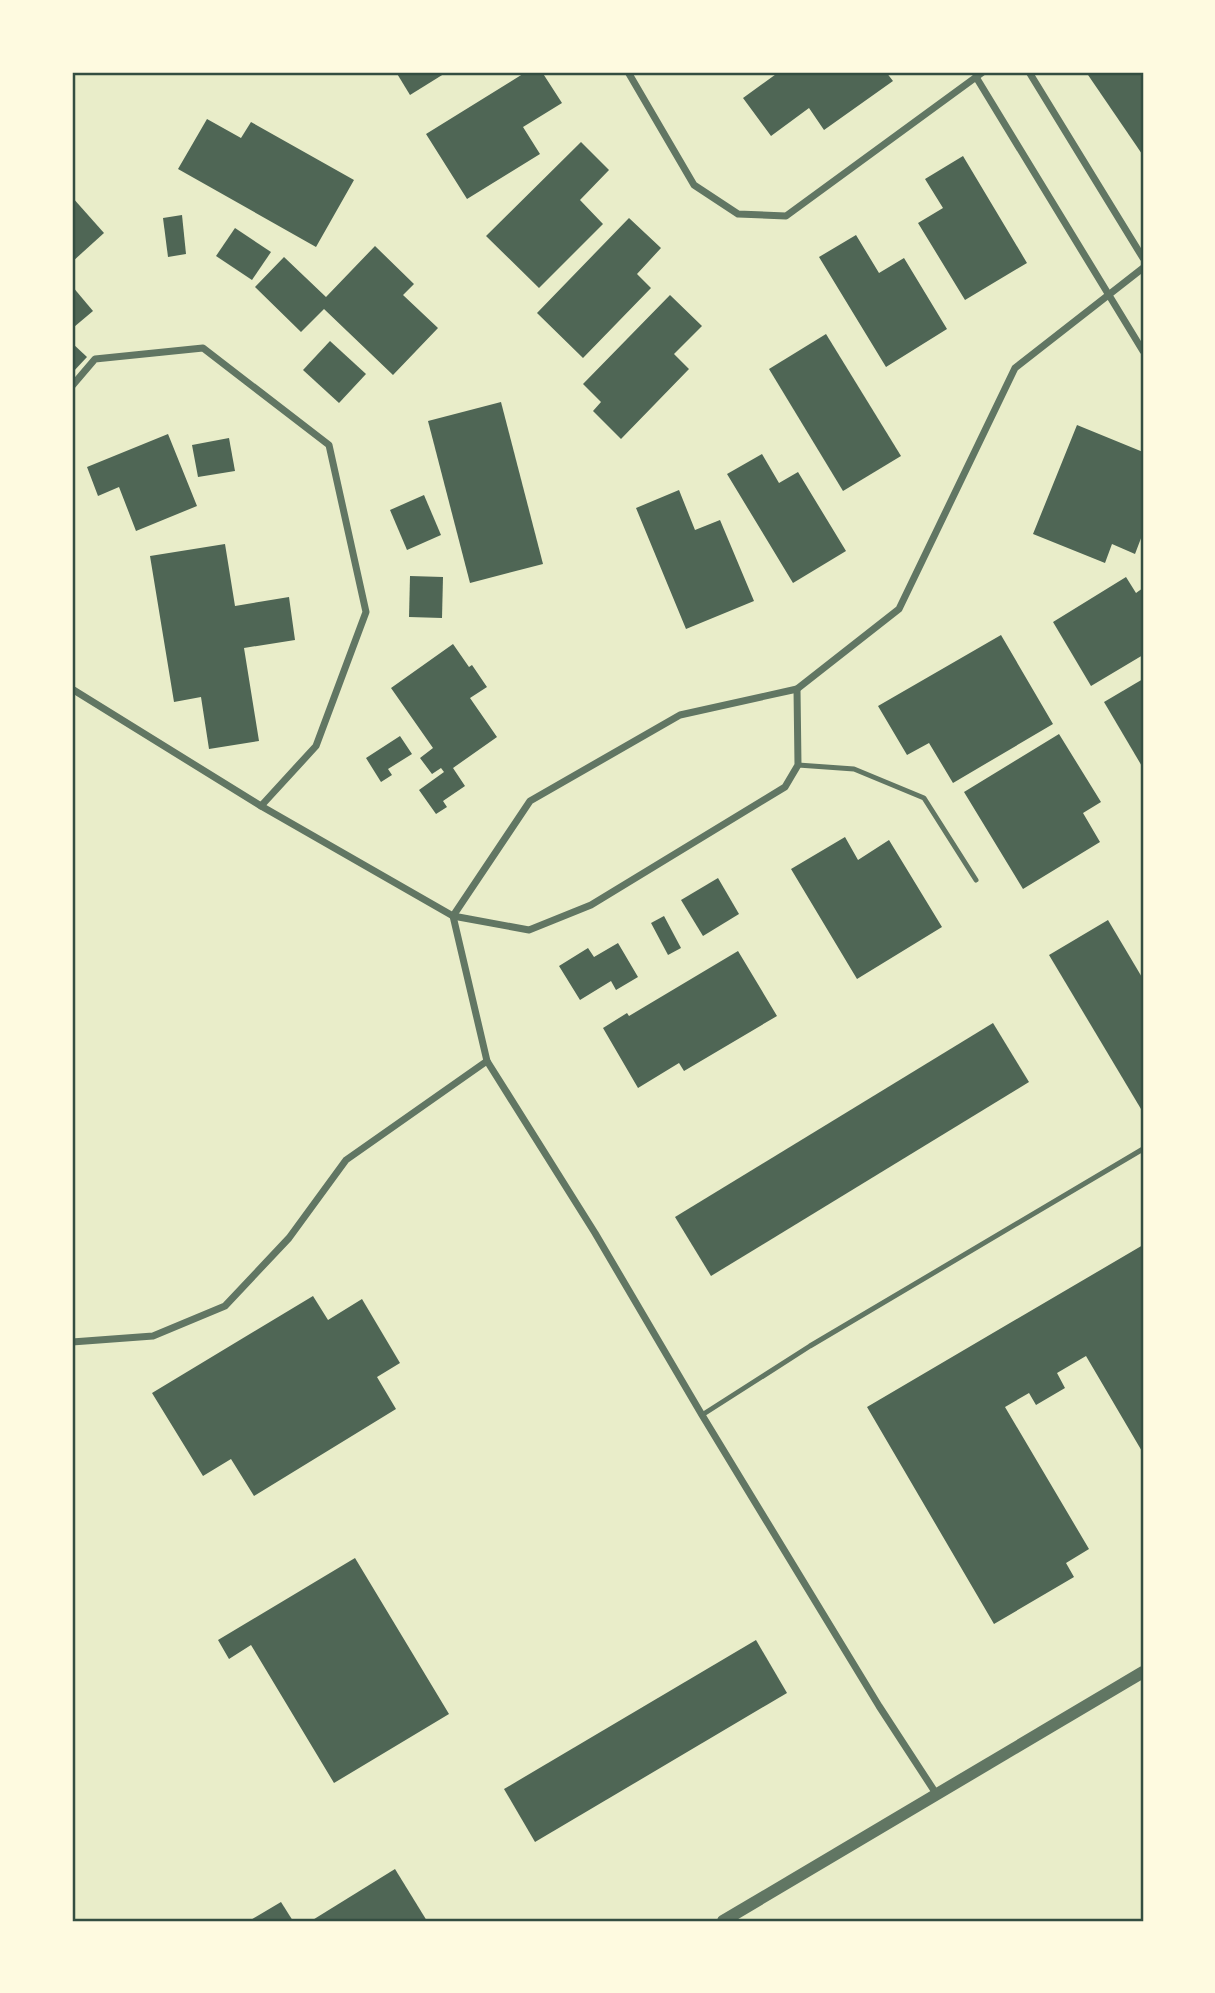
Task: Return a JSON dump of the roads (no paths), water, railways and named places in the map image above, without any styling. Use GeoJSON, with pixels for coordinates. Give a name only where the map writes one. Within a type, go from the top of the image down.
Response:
{"type":"FeatureCollection","features":[{"type":"Feature","properties":{"kind":"street"},"geometry":{"type":"LineString","coordinates":[[628,72],[694,185],[738,214],[786,216],[979,74],[1143,351]]}},
{"type":"Feature","properties":{"kind":"street"},"geometry":{"type":"LineString","coordinates":[[1030,72],[1143,258]]}},
{"type":"Feature","properties":{"kind":"street"},"geometry":{"type":"LineString","coordinates":[[937,1795],[878,1706],[595,1233],[486,1061],[453,916],[530,801],[680,715],[797,689],[899,609],[1015,368],[1143,268]]}},
{"type":"Feature","properties":{"kind":"street"},"geometry":{"type":"LineString","coordinates":[[72,386],[95,359],[203,348],[329,445],[366,612],[316,746],[261,806]]}},
{"type":"Feature","properties":{"kind":"street"},"geometry":{"type":"LineString","coordinates":[[72,689],[261,806],[453,916],[529,930],[592,905],[785,787],[798,765],[797,689]]}},
{"type":"Feature","properties":{"kind":"street"},"geometry":{"type":"LineString","coordinates":[[72,1342],[153,1336],[225,1306],[289,1238],[346,1160],[486,1061]]}},
{"type":"Feature","properties":{"kind":"street"},"geometry":{"type":"LineString","coordinates":[[723,1921],[1143,1672]]}},
{"type":"Feature","properties":{"kind":"lane"},"geometry":{"type":"LineString","coordinates":[[798,765],[853,769],[925,798],[976,880]]}},
{"type":"Feature","properties":{"kind":"lane"},"geometry":{"type":"LineString","coordinates":[[702,1415],[810,1346],[1143,1149]]}}]}
